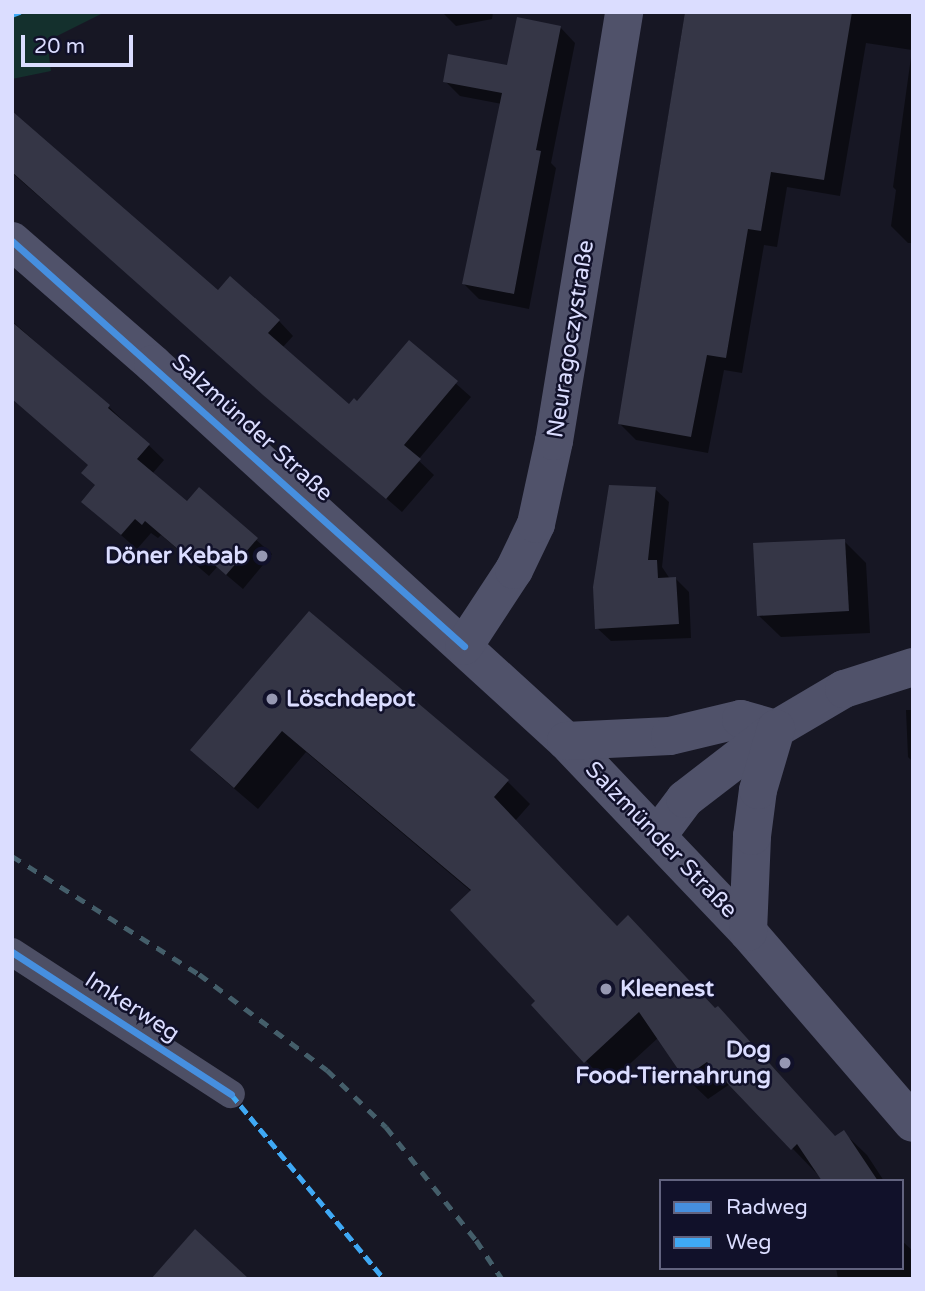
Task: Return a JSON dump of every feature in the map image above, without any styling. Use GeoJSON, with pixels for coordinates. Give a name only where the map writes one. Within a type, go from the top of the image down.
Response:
{"type":"FeatureCollection","features":[{"type":"Feature","properties":{"kind":"main road","name":"Neuragoczystraße"},"geometry":{"type":"LineString","coordinates":[[464,646],[514,570],[536,524],[556,428],[624,12]]}},
{"type":"Feature","properties":{"kind":"main road","name":"Salzmünder Straße"},"geometry":{"type":"LineString","coordinates":[[12,241],[464,646],[566,741],[748,932],[913,1123]]}},
{"type":"Feature","properties":{"kind":"main road"},"geometry":{"type":"LineString","coordinates":[[658,835],[685,799],[776,729],[844,690],[913,667]]}},
{"type":"Feature","properties":{"kind":"main road"},"geometry":{"type":"LineString","coordinates":[[566,741],[670,736],[741,719],[776,729]]}},
{"type":"Feature","properties":{"kind":"main road"},"geometry":{"type":"LineString","coordinates":[[748,932],[757,802],[776,729]]}},
{"type":"Feature","properties":{"kind":"street","name":"Imkerweg"},"geometry":{"type":"LineString","coordinates":[[12,952],[231,1094]]}},
{"type":"Feature","properties":{"kind":"green space"},"geometry":{"type":"Polygon","coordinates":[[[19,12],[105,12],[47,41],[51,71],[12,79],[12,15],[19,12]]]}},
{"type":"Feature","properties":{"kind":"building"},"geometry":{"type":"Polygon","coordinates":[[[685,12],[852,12],[824,180],[771,172],[761,231],[748,229],[726,358],[707,355],[691,437],[618,424],[685,12]]]}},
{"type":"Feature","properties":{"kind":"building"},"geometry":{"type":"Polygon","coordinates":[[[517,17],[561,26],[536,150],[541,151],[514,294],[462,284],[502,93],[443,82],[448,54],[507,65],[517,17]]]}},
{"type":"Feature","properties":{"kind":"building"},"geometry":{"type":"Polygon","coordinates":[[[12,111],[218,290],[230,276],[280,320],[268,333],[349,404],[354,398],[357,401],[409,340],[458,381],[404,445],[421,459],[386,499],[263,395],[12,172],[12,111]]]}},
{"type":"Feature","properties":{"kind":"building"},"geometry":{"type":"Polygon","coordinates":[[[12,322],[110,405],[108,408],[150,444],[137,459],[187,501],[199,487],[258,538],[226,575],[201,553],[193,562],[145,521],[142,525],[135,519],[121,535],[81,502],[95,485],[81,473],[88,465],[12,399],[12,322]]]}},
{"type":"Feature","properties":{"kind":"building"},"geometry":{"type":"Polygon","coordinates":[[[609,485],[656,487],[648,560],[657,560],[658,578],[676,577],[679,624],[595,629],[593,587],[609,485]]]}},
{"type":"Feature","properties":{"kind":"building"},"geometry":{"type":"Polygon","coordinates":[[[845,539],[849,611],[757,616],[753,543],[845,539]]]}},
{"type":"Feature","properties":{"kind":"building"},"geometry":{"type":"Polygon","coordinates":[[[309,611],[509,780],[494,797],[617,926],[628,915],[715,1008],[718,1006],[835,1136],[844,1130],[877,1179],[821,1179],[797,1144],[791,1150],[707,1062],[684,1078],[639,1012],[584,1063],[531,1005],[535,1001],[450,910],[471,890],[282,731],[234,788],[190,750],[309,611]]]}},
{"type":"Feature","properties":{"kind":"building"},"geometry":{"type":"Polygon","coordinates":[[[195,1229],[249,1279],[151,1279],[195,1229]]]}},
{"type":"Feature","properties":{"kind":"railway"},"geometry":{"type":"LineString","coordinates":[[12,856],[199,974],[327,1070],[386,1127],[476,1240],[502,1279]]}},
{"type":"Feature","properties":{"kind":"marked path"},"geometry":{"type":"LineString","coordinates":[[12,15],[20,12]]}},
{"type":"Feature","properties":{"kind":"marked path"},"geometry":{"type":"LineString","coordinates":[[231,1094],[384,1279]]}},
{"type":"Feature","properties":{"kind":"cycle path"},"geometry":{"type":"LineString","coordinates":[[12,241],[464,646]]}},
{"type":"Feature","properties":{"kind":"cycle path"},"geometry":{"type":"LineString","coordinates":[[12,952],[231,1094]]}},
{"type":"Feature","properties":{"kind":"place","name":"Döner Kebab"},"geometry":{"type":"Point","coordinates":[262,556]}},
{"type":"Feature","properties":{"kind":"place","name":"Löschdepot"},"geometry":{"type":"Point","coordinates":[272,699]}},
{"type":"Feature","properties":{"kind":"place","name":"Kleenest"},"geometry":{"type":"Point","coordinates":[606,989]}},
{"type":"Feature","properties":{"kind":"place","name":"Dog Food-Tiernahrung"},"geometry":{"type":"Point","coordinates":[785,1063]}}]}
